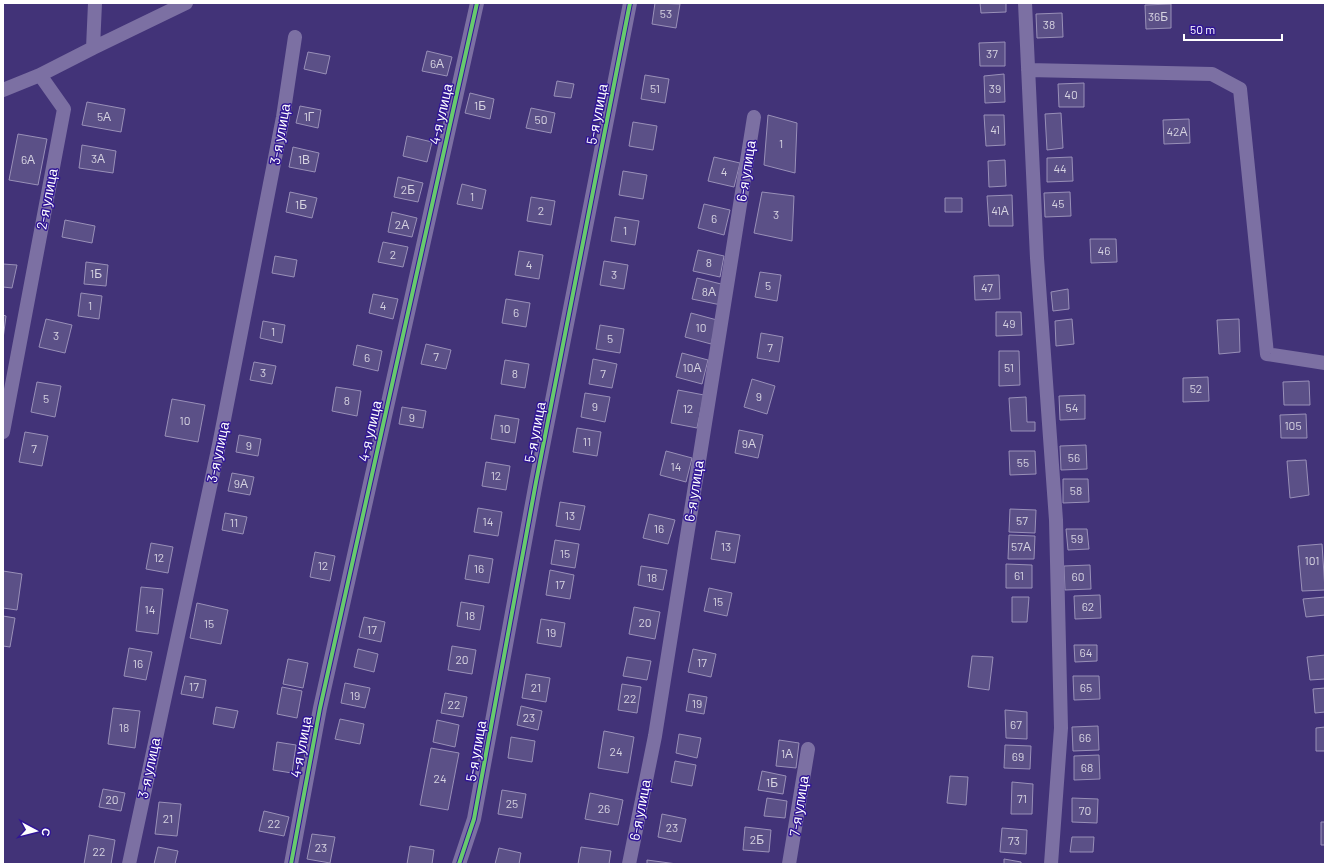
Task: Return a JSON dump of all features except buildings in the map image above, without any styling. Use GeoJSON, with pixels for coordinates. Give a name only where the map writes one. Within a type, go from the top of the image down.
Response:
{"type":"FeatureCollection","features":[{"type":"Feature","properties":{"kind":"street"},"geometry":{"type":"LineString","coordinates":[[92,48],[95,3]]}},
{"type":"Feature","properties":{"kind":"street"},"geometry":{"type":"LineString","coordinates":[[3,90],[40,75],[92,48],[186,3]]}},
{"type":"Feature","properties":{"kind":"street","name":"4-я улица"},"geometry":{"type":"LineString","coordinates":[[291,864],[320,708],[477,3]]}},
{"type":"Feature","properties":{"kind":"street","name":"5-я улица"},"geometry":{"type":"LineString","coordinates":[[459,864],[474,819],[535,489],[630,3]]}},
{"type":"Feature","properties":{"kind":"street"},"geometry":{"type":"LineString","coordinates":[[1025,3],[1037,258],[1056,536],[1061,728],[1053,864]]}},
{"type":"Feature","properties":{"kind":"street","name":"3-я улица"},"geometry":{"type":"LineString","coordinates":[[129,864],[219,445],[283,118],[295,37]]}},
{"type":"Feature","properties":{"kind":"street"},"geometry":{"type":"LineString","coordinates":[[1028,70],[1212,74],[1240,90],[1267,354],[1325,363]]}},
{"type":"Feature","properties":{"kind":"street","name":"2-я улица"},"geometry":{"type":"LineString","coordinates":[[3,432],[64,109],[40,75]]}},
{"type":"Feature","properties":{"kind":"street","name":"6-я улица"},"geometry":{"type":"LineString","coordinates":[[630,864],[654,736],[754,117]]}},
{"type":"Feature","properties":{"kind":"street","name":"7-я улица"},"geometry":{"type":"LineString","coordinates":[[789,864],[808,749]]}},
{"type":"Feature","properties":{"kind":"cycle path"},"geometry":{"type":"LineString","coordinates":[[291,864],[320,708],[477,3]]}},
{"type":"Feature","properties":{"kind":"cycle path"},"geometry":{"type":"LineString","coordinates":[[459,864],[474,819],[536,482],[630,3]]}}]}
